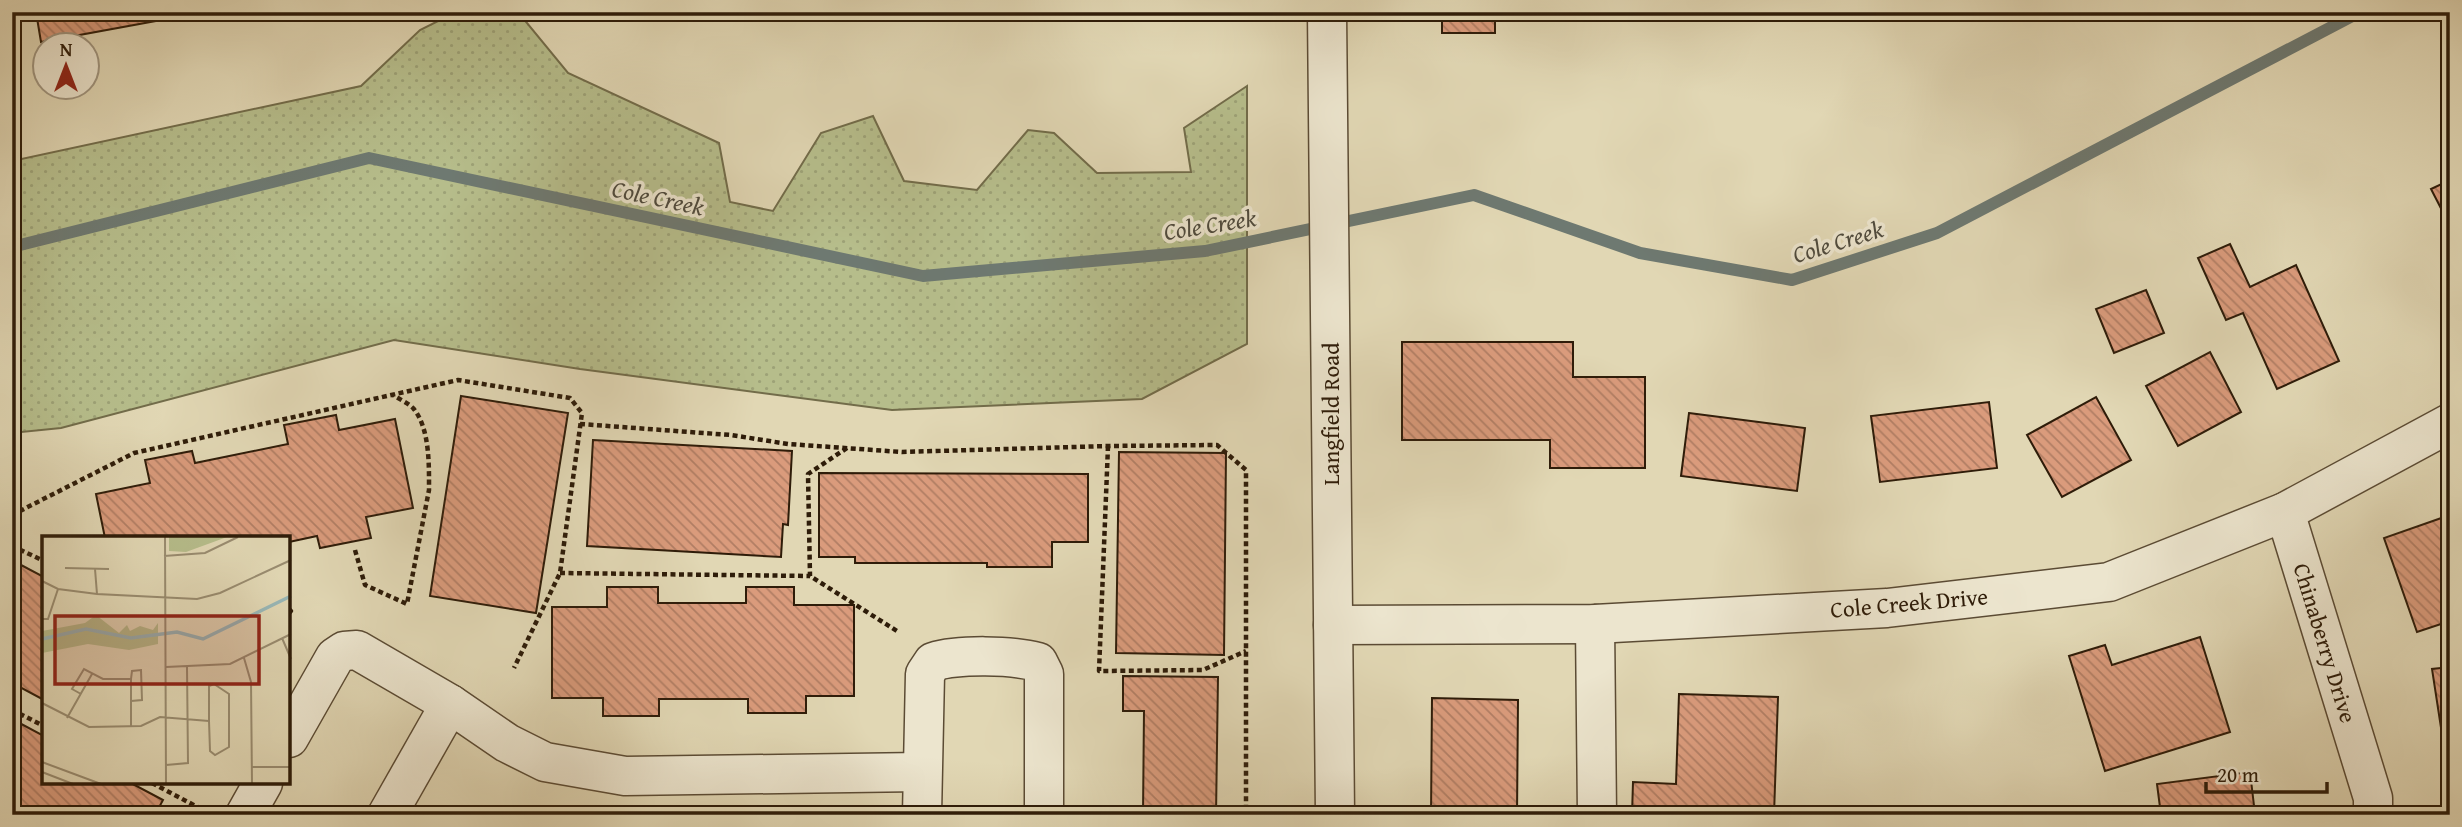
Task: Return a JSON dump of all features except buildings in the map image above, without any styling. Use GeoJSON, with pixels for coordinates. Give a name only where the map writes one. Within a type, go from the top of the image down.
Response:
{"type":"FeatureCollection","features":[{"type":"Feature","properties":{"kind":"street","name":"Langfield Road"},"geometry":{"type":"LineString","coordinates":[[1327,12],[1335,815]]}},
{"type":"Feature","properties":{"kind":"street","name":"Cole Creek Drive"},"geometry":{"type":"LineString","coordinates":[[1333,625],[1595,624],[1886,608],[2109,582],[2285,512],[2450,423]]}},
{"type":"Feature","properties":{"kind":"street","name":"Chinaberry Drive"},"geometry":{"type":"LineString","coordinates":[[2285,512],[2372,798],[2373,815]]}},
{"type":"Feature","properties":{"kind":"street"},"geometry":{"type":"LineString","coordinates":[[1595,624],[1597,815]]}},
{"type":"Feature","properties":{"kind":"street"},"geometry":{"type":"LineString","coordinates":[[290,736],[335,657],[344,650],[357,650],[450,704],[507,743],[545,762],[581,770],[625,776],[922,772]]}},
{"type":"Feature","properties":{"kind":"street"},"geometry":{"type":"LineString","coordinates":[[922,815],[925,674],[933,662],[948,657],[1025,659],[1038,662],[1044,674],[1044,815]]}},
{"type":"Feature","properties":{"kind":"street"},"geometry":{"type":"LineString","coordinates":[[387,815],[450,704]]}},
{"type":"Feature","properties":{"kind":"street"},"geometry":{"type":"LineString","coordinates":[[245,815],[262,785]]}},
{"type":"Feature","properties":{"kind":"path"},"geometry":{"type":"LineString","coordinates":[[12,515],[134,453],[458,380],[570,398],[582,413],[560,573],[514,668]]}},
{"type":"Feature","properties":{"kind":"path"},"geometry":{"type":"LineString","coordinates":[[355,550],[365,585],[407,604],[429,490],[429,472],[425,431],[412,407],[393,395]]}},
{"type":"Feature","properties":{"kind":"path"},"geometry":{"type":"LineString","coordinates":[[580,424],[731,435],[788,444],[902,452],[1217,445],[1246,470],[1246,815]]}},
{"type":"Feature","properties":{"kind":"path"},"geometry":{"type":"LineString","coordinates":[[1108,446],[1099,671],[1203,670],[1246,650]]}},
{"type":"Feature","properties":{"kind":"path"},"geometry":{"type":"LineString","coordinates":[[810,576],[808,474],[848,448]]}},
{"type":"Feature","properties":{"kind":"path"},"geometry":{"type":"LineString","coordinates":[[12,546],[42,560]]}},
{"type":"Feature","properties":{"kind":"path"},"geometry":{"type":"LineString","coordinates":[[560,573],[810,576],[897,631]]}},
{"type":"Feature","properties":{"kind":"path"},"geometry":{"type":"LineString","coordinates":[[12,710],[42,725]]}},
{"type":"Feature","properties":{"kind":"path"},"geometry":{"type":"LineString","coordinates":[[156,785],[212,815]]}},
{"type":"Feature","properties":{"kind":"green space"},"geometry":{"type":"Polygon","coordinates":[[[456,12],[518,12],[568,73],[719,143],[730,202],[773,211],[821,133],[873,116],[904,181],[977,190],[1028,130],[1054,133],[1097,173],[1191,172],[1184,128],[1247,86],[1247,344],[1142,399],[892,410],[580,369],[394,340],[61,428],[12,433],[12,161],[361,86],[420,30],[456,12]]]}},
{"type":"Feature","properties":{"kind":"waterway","name":"Cole Creek"},"geometry":{"type":"LineString","coordinates":[[12,247],[369,158],[923,276],[1205,251],[1474,195],[1640,253],[1792,280],[1937,233],[2360,12]]}}]}
